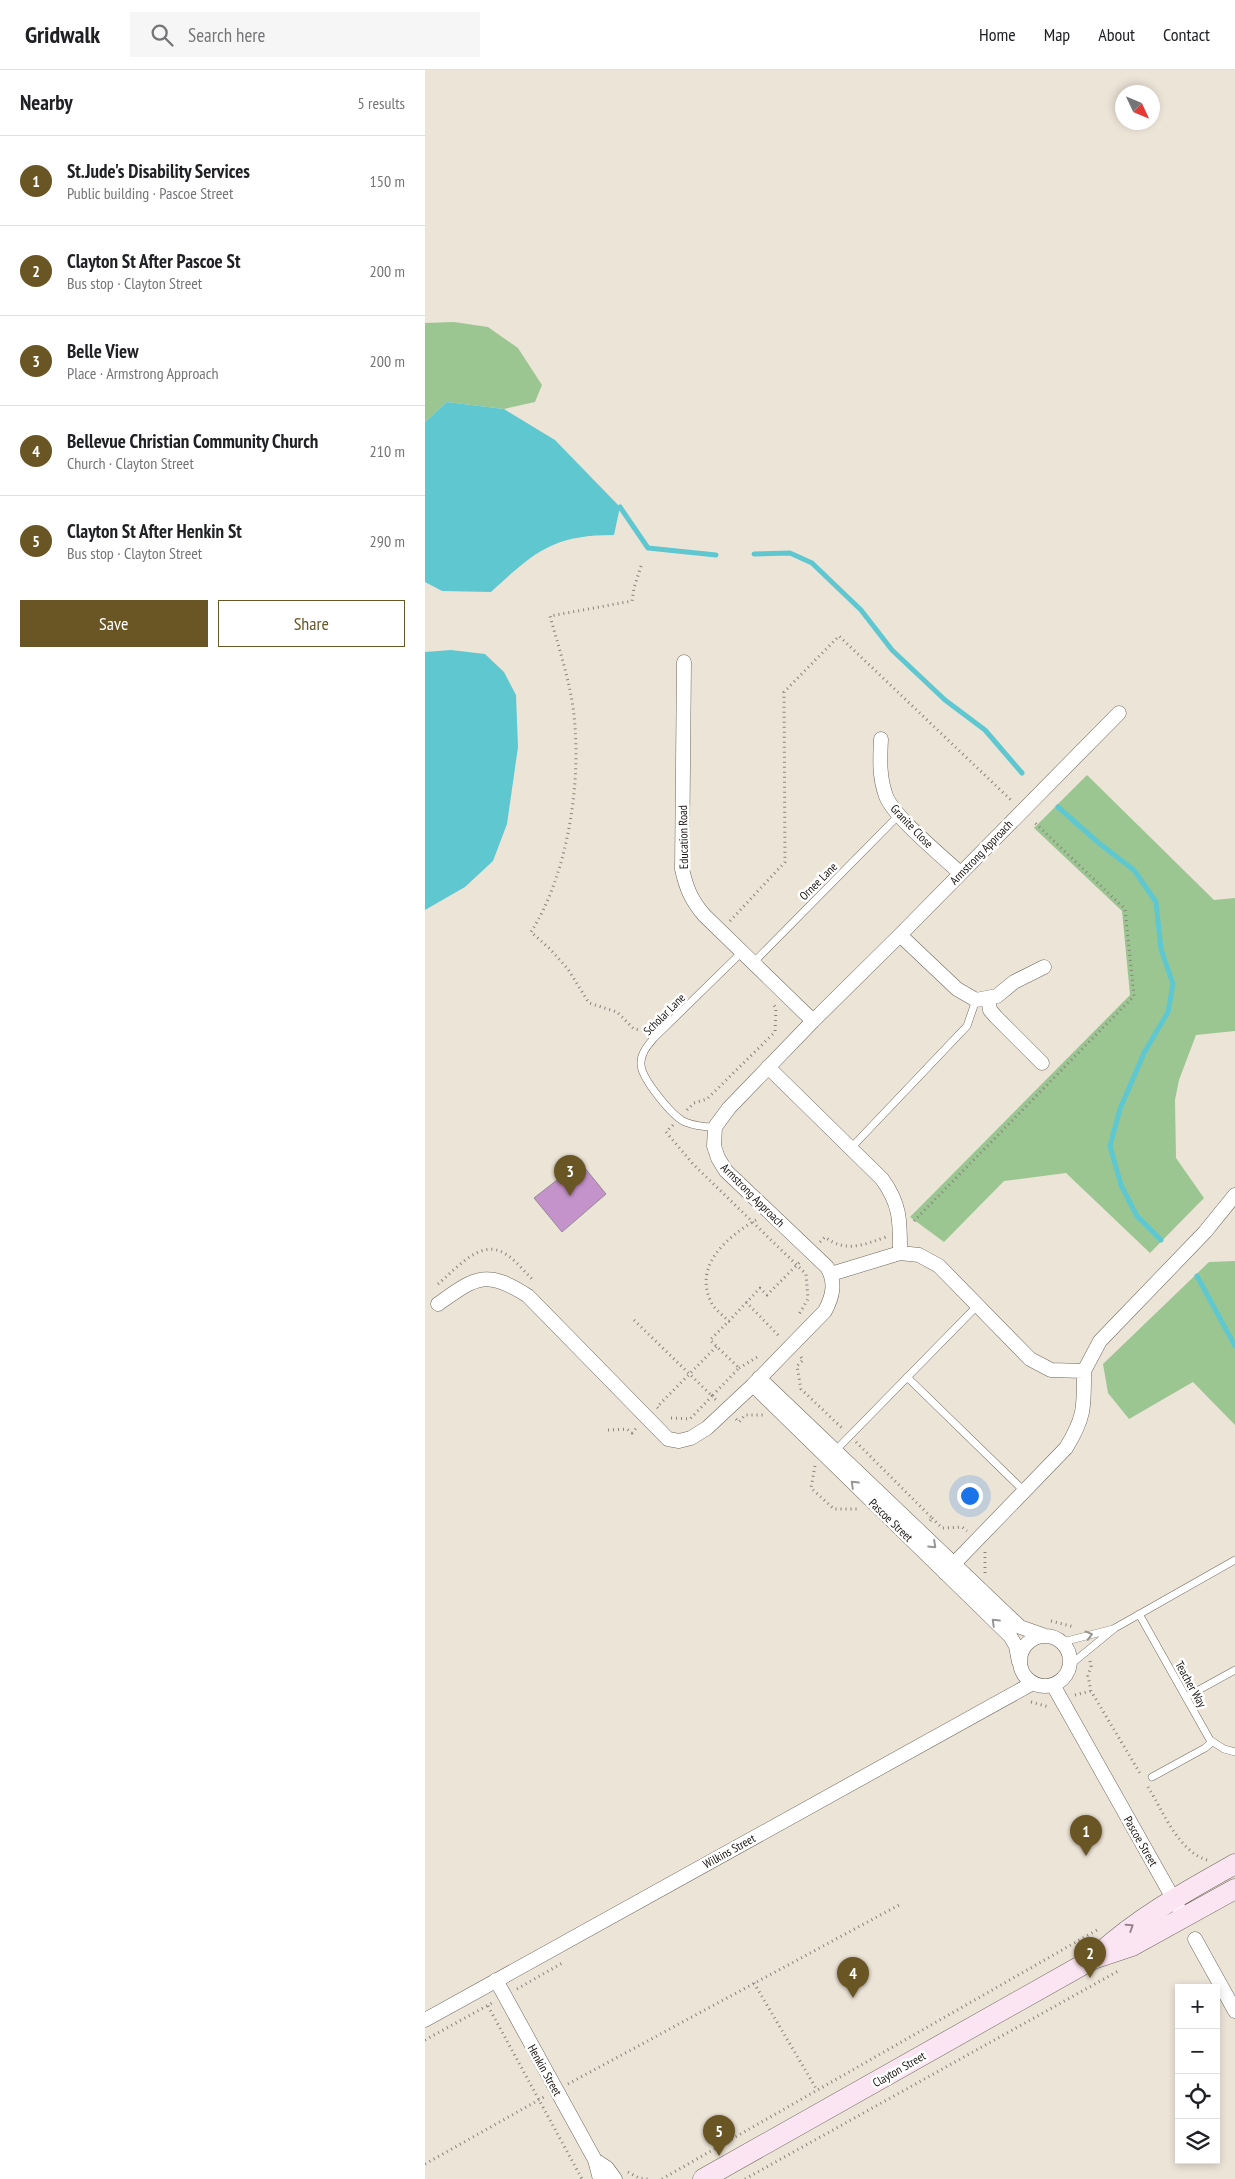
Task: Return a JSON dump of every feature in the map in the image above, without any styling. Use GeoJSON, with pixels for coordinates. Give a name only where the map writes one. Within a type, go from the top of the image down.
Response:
{"type":"FeatureCollection","features":[{"type":"Feature","properties":{"kind":"main road","name":"Clayton Street"},"geometry":{"type":"LineString","coordinates":[[1093,1959],[1120,1934],[1181,1894],[1235,1864]]}},
{"type":"Feature","properties":{"kind":"main road","name":"Clayton Street"},"geometry":{"type":"LineString","coordinates":[[703,2179],[1093,1959],[1132,1946],[1185,1918],[1235,1888]]}},
{"type":"Feature","properties":{"kind":"street","name":"Education Road"},"geometry":{"type":"LineString","coordinates":[[684,662],[682,869],[690,897],[704,915],[813,1021]]}},
{"type":"Feature","properties":{"kind":"street","name":"Armstrong Approach"},"geometry":{"type":"LineString","coordinates":[[831,1274],[827,1267],[726,1171],[718,1158],[714,1146],[715,1127],[729,1108],[768,1067],[1119,714]]}},
{"type":"Feature","properties":{"kind":"street","name":"Granite Close"},"geometry":{"type":"LineString","coordinates":[[881,739],[879,770],[886,798],[899,815],[960,873]]}},
{"type":"Feature","properties":{"kind":"street"},"geometry":{"type":"LineString","coordinates":[[900,935],[957,990],[982,1000],[996,1017],[1042,1063]]}},
{"type":"Feature","properties":{"kind":"street"},"geometry":{"type":"LineString","coordinates":[[982,1000],[997,996],[1015,982],[1044,967]]}},
{"type":"Feature","properties":{"kind":"street"},"geometry":{"type":"LineString","coordinates":[[768,1067],[883,1179],[894,1195],[900,1221],[900,1253]]}},
{"type":"Feature","properties":{"kind":"street"},"geometry":{"type":"LineString","coordinates":[[949,1568],[1066,1448],[1079,1427],[1084,1406],[1084,1371],[1100,1341],[1205,1232],[1235,1195]]}},
{"type":"Feature","properties":{"kind":"street"},"geometry":{"type":"LineString","coordinates":[[438,1304],[471,1282],[488,1279],[509,1283],[528,1296],[668,1438],[679,1441],[691,1438],[707,1428],[756,1382],[825,1311],[831,1299],[831,1274],[900,1253],[919,1255],[939,1266],[1030,1359],[1051,1370],[1084,1371]]}},
{"type":"Feature","properties":{"kind":"street","name":"Pascoe Street"},"geometry":{"type":"LineString","coordinates":[[756,1382],[835,1451],[949,1568],[1010,1636],[1016,1646],[1019,1662]]}},
{"type":"Feature","properties":{"kind":"street","name":"Pascoe Street"},"geometry":{"type":"LineString","coordinates":[[756,1382],[949,1568],[1020,1627],[1043,1635]]}},
{"type":"Feature","properties":{"kind":"street"},"geometry":{"type":"LineString","coordinates":[[1043,1635],[1056,1637],[1063,1642],[1068,1650],[1070,1665],[1068,1672],[1056,1683],[1039,1686],[1026,1678],[1019,1662],[1024,1645],[1031,1639],[1043,1635]]}},
{"type":"Feature","properties":{"kind":"street","name":"Wilkins Street"},"geometry":{"type":"LineString","coordinates":[[425,2020],[1033,1683]]}},
{"type":"Feature","properties":{"kind":"street","name":"Pascoe Street"},"geometry":{"type":"LineString","coordinates":[[1056,1683],[1181,1894],[1185,1918]]}},
{"type":"Feature","properties":{"kind":"street"},"geometry":{"type":"LineString","coordinates":[[1195,1939],[1235,2011]]}},
{"type":"Feature","properties":{"kind":"street","name":"Henkin Street"},"geometry":{"type":"LineString","coordinates":[[496,1980],[595,2160],[600,2179]]}},
{"type":"Feature","properties":{"kind":"street","name":"Henkin Street"},"geometry":{"type":"LineString","coordinates":[[595,2160],[620,2175]]}},
{"type":"Feature","properties":{"kind":"lane","name":"Ornee Lane"},"geometry":{"type":"LineString","coordinates":[[753,963],[899,815]]}},
{"type":"Feature","properties":{"kind":"lane","name":"Scholar Lane"},"geometry":{"type":"LineString","coordinates":[[715,1127],[701,1127],[679,1118],[651,1087],[644,1075],[641,1063],[644,1050],[742,952]]}},
{"type":"Feature","properties":{"kind":"lane"},"geometry":{"type":"LineString","coordinates":[[851,1148],[967,1026],[982,1000]]}},
{"type":"Feature","properties":{"kind":"lane"},"geometry":{"type":"LineString","coordinates":[[835,1451],[978,1306]]}},
{"type":"Feature","properties":{"kind":"lane"},"geometry":{"type":"LineString","coordinates":[[907,1378],[1024,1490]]}},
{"type":"Feature","properties":{"kind":"lane"},"geometry":{"type":"LineString","coordinates":[[1070,1665],[1115,1628],[1235,1560]]}},
{"type":"Feature","properties":{"kind":"lane","name":"Teacher Way"},"geometry":{"type":"LineString","coordinates":[[1139,1614],[1212,1742]]}},
{"type":"Feature","properties":{"kind":"lane"},"geometry":{"type":"LineString","coordinates":[[1063,1642],[1115,1628]]}},
{"type":"Feature","properties":{"kind":"lane"},"geometry":{"type":"LineString","coordinates":[[1186,1698],[1235,1670]]}},
{"type":"Feature","properties":{"kind":"lane"},"geometry":{"type":"LineString","coordinates":[[1152,1778],[1205,1748],[1212,1742],[1224,1749],[1235,1752]]}},
{"type":"Feature","properties":{"kind":"path"},"geometry":{"type":"LineString","coordinates":[[641,566],[632,601],[550,616],[567,676],[574,718],[576,769],[569,824],[557,875],[541,916],[531,932],[568,969],[589,1003],[617,1012],[634,1029],[648,1031],[655,1038]]}},
{"type":"Feature","properties":{"kind":"path"},"geometry":{"type":"LineString","coordinates":[[720,931],[785,862],[784,692],[839,636],[1125,909],[1134,996],[906,1230],[856,1248],[833,1243],[825,1237],[767,1295],[759,1288],[710,1340],[739,1368]]}},
{"type":"Feature","properties":{"kind":"path"},"geometry":{"type":"LineString","coordinates":[[769,1001],[776,1008],[775,1032],[707,1099],[694,1103],[666,1132],[693,1164],[751,1223],[773,1240],[806,1274],[808,1299],[796,1319]]}},
{"type":"Feature","properties":{"kind":"path"},"geometry":{"type":"LineString","coordinates":[[729,1321],[713,1306],[706,1289],[707,1272],[716,1250],[736,1231],[770,1212]]}},
{"type":"Feature","properties":{"kind":"path"},"geometry":{"type":"LineString","coordinates":[[634,1320],[712,1396]]}},
{"type":"Feature","properties":{"kind":"path"},"geometry":{"type":"LineString","coordinates":[[777,1342],[785,1333]]}},
{"type":"Feature","properties":{"kind":"path"},"geometry":{"type":"LineString","coordinates":[[662,1411],[657,1407],[717,1346]]}},
{"type":"Feature","properties":{"kind":"path"},"geometry":{"type":"LineString","coordinates":[[667,1416],[673,1420],[690,1419],[739,1368],[766,1351]]}},
{"type":"Feature","properties":{"kind":"path"},"geometry":{"type":"LineString","coordinates":[[932,1518],[942,1528],[962,1527],[985,1548],[985,1576]]}},
{"type":"Feature","properties":{"kind":"path"},"geometry":{"type":"LineString","coordinates":[[1043,1620],[1076,1628]]}},
{"type":"Feature","properties":{"kind":"path"},"geometry":{"type":"LineString","coordinates":[[1087,1651],[1091,1666],[1088,1676],[1091,1691],[1142,1777]]}},
{"type":"Feature","properties":{"kind":"path"},"geometry":{"type":"LineString","coordinates":[[1029,1702],[1035,1702],[1055,1709]]}},
{"type":"Feature","properties":{"kind":"path"},"geometry":{"type":"LineString","coordinates":[[1147,1786],[1183,1846],[1199,1858],[1208,1860]]}},
{"type":"Feature","properties":{"kind":"path"},"geometry":{"type":"LineString","coordinates":[[425,2164],[556,2090],[899,1905]]}},
{"type":"Feature","properties":{"kind":"path"},"geometry":{"type":"LineString","coordinates":[[662,2179],[1099,1929]]}},
{"type":"Feature","properties":{"kind":"path"},"geometry":{"type":"LineString","coordinates":[[425,2040],[565,1961]]}},
{"type":"Feature","properties":{"kind":"path"},"geometry":{"type":"LineString","coordinates":[[745,2179],[1124,1968]]}},
{"type":"Feature","properties":{"kind":"path"},"geometry":{"type":"LineString","coordinates":[[754,1983],[827,2110]]}},
{"type":"Feature","properties":{"kind":"path"},"geometry":{"type":"LineString","coordinates":[[487,2006],[582,2179]]}},
{"type":"Feature","properties":{"kind":"path"},"geometry":{"type":"LineString","coordinates":[[620,2175],[648,2179]]}},
{"type":"Feature","properties":{"kind":"green space"},"geometry":{"type":"Polygon","coordinates":[[[454,322],[488,327],[518,348],[542,385],[535,402],[504,409],[447,402],[425,422],[425,323],[454,322]]]}},
{"type":"Feature","properties":{"kind":"green space"},"geometry":{"type":"Polygon","coordinates":[[[1087,775],[1214,900],[1235,898],[1235,1031],[1196,1035],[1179,1080],[1175,1100],[1176,1158],[1204,1198],[1150,1253],[1066,1173],[1004,1181],[944,1242],[910,1217],[1130,995],[1122,911],[1034,828],[1087,775]]]}},
{"type":"Feature","properties":{"kind":"green space"},"geometry":{"type":"Polygon","coordinates":[[[1235,1261],[1235,1425],[1193,1382],[1129,1419],[1108,1393],[1103,1364],[1209,1262],[1235,1261]]]}},
{"type":"Feature","properties":{"kind":"water"},"geometry":{"type":"Polygon","coordinates":[[[447,402],[504,409],[555,440],[620,507],[614,535],[575,538],[546,548],[520,566],[491,592],[442,591],[425,582],[425,422],[447,402]]]}},
{"type":"Feature","properties":{"kind":"water"},"geometry":{"type":"Polygon","coordinates":[[[451,650],[485,654],[504,672],[516,695],[518,747],[507,824],[493,861],[465,887],[425,910],[425,652],[451,650]]]}},
{"type":"Feature","properties":{"kind":"building"},"geometry":{"type":"Polygon","coordinates":[[[580,1162],[606,1194],[562,1232],[534,1198],[580,1162]]]}},
{"type":"Feature","properties":{"kind":"waterway"},"geometry":{"type":"LineString","coordinates":[[620,507],[648,548],[716,555]]}},
{"type":"Feature","properties":{"kind":"waterway"},"geometry":{"type":"LineString","coordinates":[[754,554],[790,553],[812,563],[861,610],[892,650],[945,700],[985,730],[1022,773]]}},
{"type":"Feature","properties":{"kind":"waterway"},"geometry":{"type":"LineString","coordinates":[[1058,807],[1100,844],[1134,870],[1156,902],[1161,949],[1173,984],[1168,1012],[1144,1053],[1120,1109],[1110,1146],[1121,1185],[1137,1216],[1161,1240]]}},
{"type":"Feature","properties":{"kind":"waterway"},"geometry":{"type":"LineString","coordinates":[[1197,1276],[1235,1346]]}},
{"type":"Feature","properties":{"kind":"place","name":"Belle View"},"geometry":{"type":"Point","coordinates":[570,1196]}},
{"type":"Feature","properties":{"kind":"place","name":"St.Jude's Disability Services"},"geometry":{"type":"Point","coordinates":[1086,1856]}},
{"type":"Feature","properties":{"kind":"place","name":"Clayton St After Pascoe St"},"geometry":{"type":"Point","coordinates":[1090,1978]}},
{"type":"Feature","properties":{"kind":"place","name":"Bellevue Christian Community Church"},"geometry":{"type":"Point","coordinates":[853,1998]}},
{"type":"Feature","properties":{"kind":"place","name":"Clayton St After Henkin St"},"geometry":{"type":"Point","coordinates":[719,2156]}}]}
